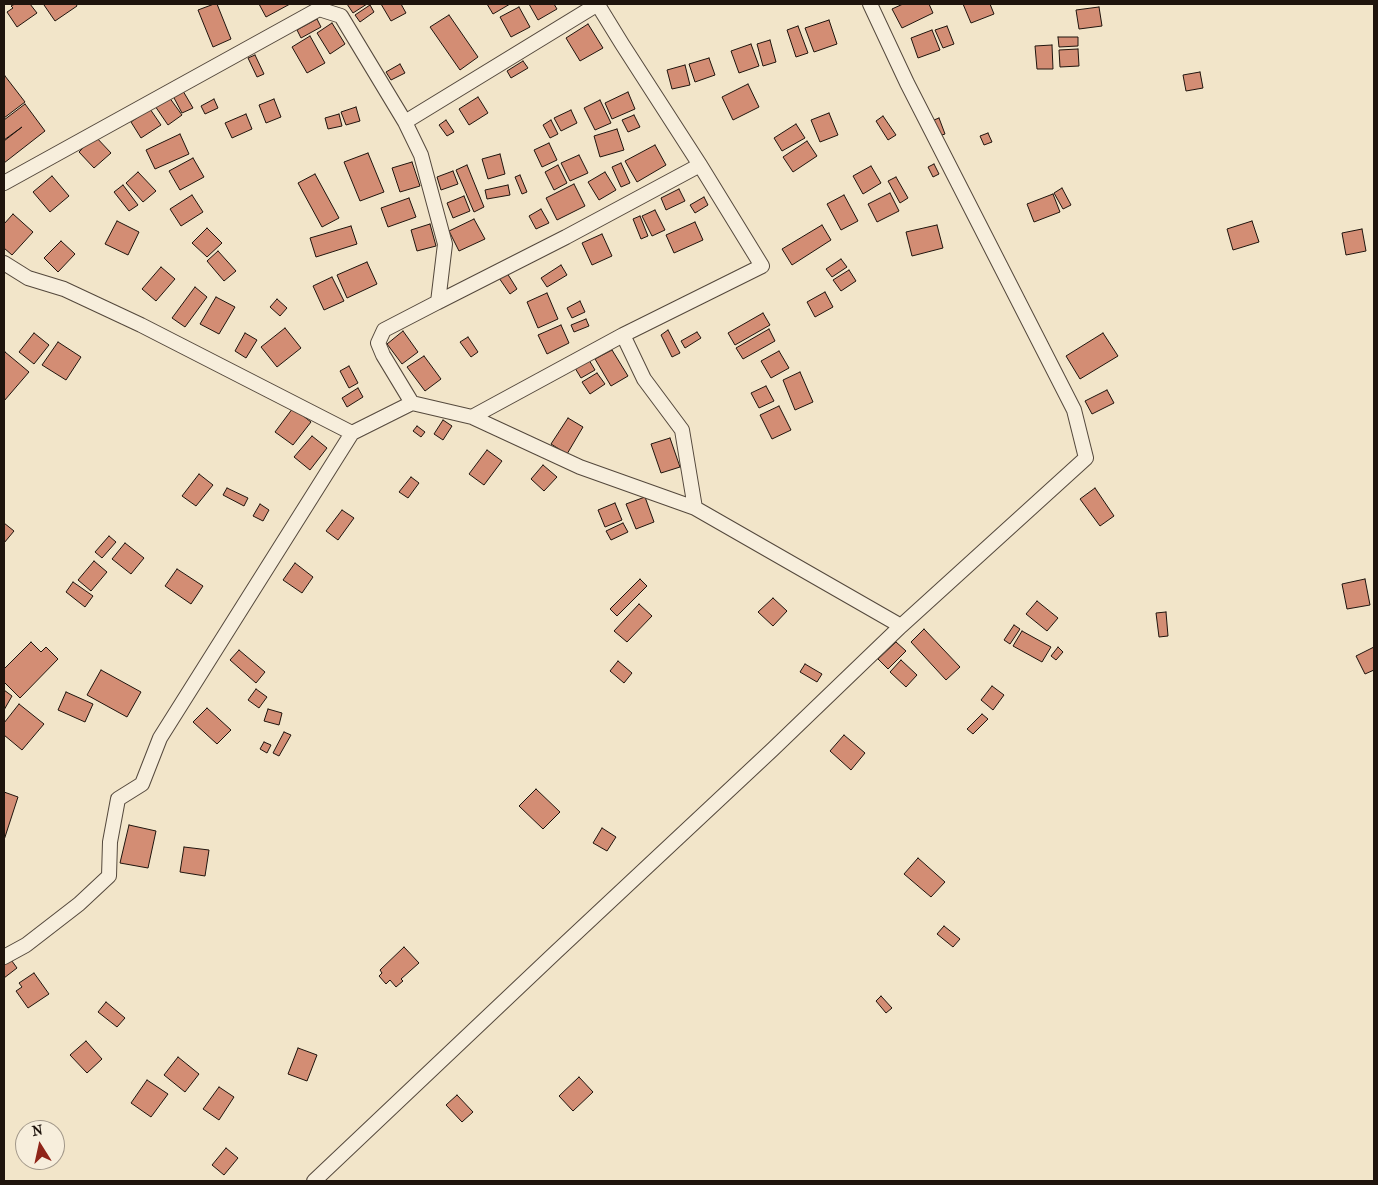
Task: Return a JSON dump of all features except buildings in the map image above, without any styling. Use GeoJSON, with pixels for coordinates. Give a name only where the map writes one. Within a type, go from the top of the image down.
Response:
{"type":"FeatureCollection","features":[{"type":"Feature","properties":{"kind":"street"},"geometry":{"type":"LineString","coordinates":[[405,122],[598,4],[762,266],[623,334],[472,417]]}},
{"type":"Feature","properties":{"kind":"street"},"geometry":{"type":"LineString","coordinates":[[314,1181],[765,757],[901,626],[1086,458],[1074,410],[907,83],[870,4]]}},
{"type":"Feature","properties":{"kind":"street"},"geometry":{"type":"LineString","coordinates":[[4,183],[321,6],[341,16],[405,122],[421,155],[445,244],[438,302]]}},
{"type":"Feature","properties":{"kind":"street"},"geometry":{"type":"LineString","coordinates":[[412,404],[378,343],[384,330],[566,237],[700,165]]}},
{"type":"Feature","properties":{"kind":"street"},"geometry":{"type":"LineString","coordinates":[[4,263],[28,278],[64,289],[141,325],[352,433]]}},
{"type":"Feature","properties":{"kind":"street"},"geometry":{"type":"LineString","coordinates":[[623,334],[644,380],[682,430],[695,508]]}},
{"type":"Feature","properties":{"kind":"street"},"geometry":{"type":"LineString","coordinates":[[4,957],[26,945],[72,910],[108,876],[110,842],[118,799],[142,784],[160,738],[352,433],[412,404],[472,417],[580,468],[695,508],[901,626]]}}]}
